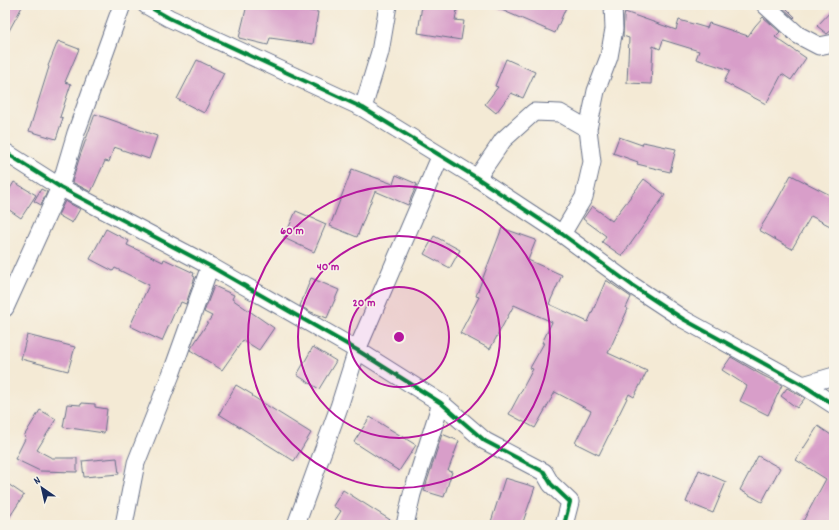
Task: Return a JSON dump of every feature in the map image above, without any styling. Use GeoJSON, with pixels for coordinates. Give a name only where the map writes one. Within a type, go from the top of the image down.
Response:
{"type":"FeatureCollection","features":[{"type":"Feature","properties":{"kind":"street"},"geometry":{"type":"LineString","coordinates":[[5,308],[60,187],[76,133],[122,5]]}},
{"type":"Feature","properties":{"kind":"street"},"geometry":{"type":"LineString","coordinates":[[146,5],[171,12],[363,108],[477,178],[562,234],[633,286],[683,319],[803,385],[834,405]]}},
{"type":"Feature","properties":{"kind":"street"},"geometry":{"type":"LineString","coordinates":[[363,108],[380,52],[388,5]]}},
{"type":"Feature","properties":{"kind":"street"},"geometry":{"type":"LineString","coordinates":[[562,234],[584,197],[592,162],[588,129],[596,91],[609,57],[614,29],[613,5]]}},
{"type":"Feature","properties":{"kind":"street"},"geometry":{"type":"LineString","coordinates":[[765,5],[798,35],[819,46],[834,43]]}},
{"type":"Feature","properties":{"kind":"street"},"geometry":{"type":"LineString","coordinates":[[477,178],[503,140],[534,112],[560,113],[588,129]]}},
{"type":"Feature","properties":{"kind":"street"},"geometry":{"type":"LineString","coordinates":[[5,152],[60,187],[210,266],[357,350],[441,403],[485,441],[544,472],[551,484],[570,502],[564,525]]}},
{"type":"Feature","properties":{"kind":"street"},"geometry":{"type":"LineString","coordinates":[[296,525],[339,407],[357,350],[440,156]]}},
{"type":"Feature","properties":{"kind":"street"},"geometry":{"type":"LineString","coordinates":[[124,525],[136,463],[172,372],[210,266]]}},
{"type":"Feature","properties":{"kind":"street"},"geometry":{"type":"LineString","coordinates":[[803,385],[834,376]]}},
{"type":"Feature","properties":{"kind":"street"},"geometry":{"type":"LineString","coordinates":[[405,525],[412,494],[441,403]]}},
{"type":"Feature","properties":{"kind":"building"},"geometry":{"type":"Polygon","coordinates":[[[5,5],[23,5],[5,38],[5,5]]]}},
{"type":"Feature","properties":{"kind":"building"},"geometry":{"type":"Polygon","coordinates":[[[247,5],[270,5],[318,12],[313,44],[270,38],[268,45],[239,38],[247,5]]]}},
{"type":"Feature","properties":{"kind":"building"},"geometry":{"type":"Polygon","coordinates":[[[422,5],[458,5],[455,20],[464,21],[461,40],[418,33],[422,5]]]}},
{"type":"Feature","properties":{"kind":"building"},"geometry":{"type":"Polygon","coordinates":[[[490,5],[567,5],[555,33],[490,5]]]}},
{"type":"Feature","properties":{"kind":"building"},"geometry":{"type":"Polygon","coordinates":[[[780,5],[783,5],[795,17],[794,18],[780,5]]]}},
{"type":"Feature","properties":{"kind":"building"},"geometry":{"type":"Polygon","coordinates":[[[834,8],[834,28],[827,34],[817,26],[834,8]]]}},
{"type":"Feature","properties":{"kind":"building"},"geometry":{"type":"Polygon","coordinates":[[[625,12],[676,30],[679,20],[707,28],[709,23],[748,36],[763,17],[780,32],[775,37],[806,58],[791,80],[782,74],[766,104],[724,82],[730,70],[696,59],[699,51],[663,40],[660,49],[653,46],[651,84],[627,83],[629,38],[623,36],[625,12]]]}},
{"type":"Feature","properties":{"kind":"building"},"geometry":{"type":"Polygon","coordinates":[[[58,41],[79,49],[65,82],[71,84],[60,117],[63,118],[56,139],[29,131],[49,67],[48,66],[58,41]]]}},
{"type":"Feature","properties":{"kind":"building"},"geometry":{"type":"Polygon","coordinates":[[[506,59],[535,72],[523,98],[511,93],[496,113],[485,104],[498,87],[495,86],[506,59]]]}},
{"type":"Feature","properties":{"kind":"building"},"geometry":{"type":"Polygon","coordinates":[[[197,60],[224,73],[204,113],[177,99],[197,60]]]}},
{"type":"Feature","properties":{"kind":"building"},"geometry":{"type":"Polygon","coordinates":[[[95,114],[157,136],[149,159],[114,147],[109,162],[105,161],[91,192],[72,182],[95,114]]]}},
{"type":"Feature","properties":{"kind":"building"},"geometry":{"type":"Polygon","coordinates":[[[619,137],[642,145],[643,142],[676,149],[670,172],[637,164],[638,162],[613,153],[619,137]]]}},
{"type":"Feature","properties":{"kind":"building"},"geometry":{"type":"Polygon","coordinates":[[[352,169],[393,184],[396,175],[417,184],[408,205],[375,191],[357,237],[330,226],[352,169]]]}},
{"type":"Feature","properties":{"kind":"building"},"geometry":{"type":"Polygon","coordinates":[[[791,175],[834,197],[834,228],[811,216],[792,249],[759,230],[791,175]]]}},
{"type":"Feature","properties":{"kind":"building"},"geometry":{"type":"Polygon","coordinates":[[[644,179],[665,195],[622,256],[602,242],[606,236],[583,219],[592,206],[612,221],[644,179]]]}},
{"type":"Feature","properties":{"kind":"building"},"geometry":{"type":"Polygon","coordinates":[[[14,182],[36,195],[21,218],[5,207],[5,197],[14,182]]]}},
{"type":"Feature","properties":{"kind":"building"},"geometry":{"type":"Polygon","coordinates":[[[41,189],[47,192],[41,205],[34,201],[41,189]]]}},
{"type":"Feature","properties":{"kind":"building"},"geometry":{"type":"Polygon","coordinates":[[[65,201],[80,209],[72,223],[58,215],[65,201]]]}},
{"type":"Feature","properties":{"kind":"building"},"geometry":{"type":"Polygon","coordinates":[[[296,211],[326,224],[314,252],[284,238],[296,211]]]}},
{"type":"Feature","properties":{"kind":"building"},"geometry":{"type":"Polygon","coordinates":[[[502,228],[536,240],[528,260],[562,275],[549,304],[588,322],[606,280],[631,297],[626,308],[628,309],[608,353],[647,371],[634,397],[629,394],[599,455],[575,443],[591,411],[555,392],[535,428],[509,414],[533,369],[530,368],[544,343],[542,343],[552,322],[514,305],[490,349],[460,333],[479,297],[476,296],[502,228]]]}},
{"type":"Feature","properties":{"kind":"building"},"geometry":{"type":"Polygon","coordinates":[[[106,229],[129,241],[127,245],[163,262],[164,259],[194,273],[193,276],[195,277],[186,304],[181,302],[179,307],[177,307],[162,341],[130,326],[149,285],[115,268],[113,271],[90,259],[106,229]]]}},
{"type":"Feature","properties":{"kind":"building"},"geometry":{"type":"Polygon","coordinates":[[[434,236],[460,250],[450,268],[424,254],[434,236]]]}},
{"type":"Feature","properties":{"kind":"building"},"geometry":{"type":"Polygon","coordinates":[[[311,278],[339,290],[327,318],[300,306],[311,278]]]}},
{"type":"Feature","properties":{"kind":"building"},"geometry":{"type":"Polygon","coordinates":[[[214,286],[234,295],[232,299],[274,328],[259,350],[243,340],[222,370],[190,350],[212,316],[204,312],[214,286]]]}},
{"type":"Feature","properties":{"kind":"building"},"geometry":{"type":"Polygon","coordinates":[[[27,335],[75,347],[68,371],[21,359],[27,335]]]}},
{"type":"Feature","properties":{"kind":"building"},"geometry":{"type":"Polygon","coordinates":[[[313,347],[336,361],[319,389],[297,375],[313,347]]]}},
{"type":"Feature","properties":{"kind":"building"},"geometry":{"type":"Polygon","coordinates":[[[731,357],[782,385],[768,415],[740,401],[747,386],[722,370],[731,357]]]}},
{"type":"Feature","properties":{"kind":"building"},"geometry":{"type":"Polygon","coordinates":[[[236,385],[311,433],[294,461],[219,414],[236,385]]]}},
{"type":"Feature","properties":{"kind":"building"},"geometry":{"type":"Polygon","coordinates":[[[787,388],[805,398],[797,408],[781,396],[787,388]]]}},
{"type":"Feature","properties":{"kind":"building"},"geometry":{"type":"Polygon","coordinates":[[[82,403],[95,404],[95,407],[107,409],[104,433],[63,427],[67,404],[81,405],[82,403]]]}},
{"type":"Feature","properties":{"kind":"building"},"geometry":{"type":"Polygon","coordinates":[[[40,410],[56,419],[37,450],[52,458],[77,458],[77,472],[40,471],[15,459],[26,437],[24,436],[40,410]]]}},
{"type":"Feature","properties":{"kind":"building"},"geometry":{"type":"Polygon","coordinates":[[[370,417],[416,445],[399,471],[354,442],[370,417]]]}},
{"type":"Feature","properties":{"kind":"building"},"geometry":{"type":"Polygon","coordinates":[[[818,426],[834,437],[834,525],[801,525],[826,479],[796,460],[818,426]]]}},
{"type":"Feature","properties":{"kind":"building"},"geometry":{"type":"Polygon","coordinates":[[[442,434],[459,441],[448,471],[452,472],[444,497],[424,491],[442,434]]]}},
{"type":"Feature","properties":{"kind":"building"},"geometry":{"type":"Polygon","coordinates":[[[758,456],[780,468],[762,502],[740,490],[758,456]]]}},
{"type":"Feature","properties":{"kind":"building"},"geometry":{"type":"Polygon","coordinates":[[[117,458],[119,474],[84,477],[82,461],[117,458]]]}},
{"type":"Feature","properties":{"kind":"building"},"geometry":{"type":"Polygon","coordinates":[[[699,470],[726,482],[713,513],[686,502],[699,470]]]}},
{"type":"Feature","properties":{"kind":"building"},"geometry":{"type":"Polygon","coordinates":[[[505,478],[535,487],[522,525],[490,525],[505,478]]]}},
{"type":"Feature","properties":{"kind":"building"},"geometry":{"type":"Polygon","coordinates":[[[5,482],[24,495],[5,524],[5,482]]]}},
{"type":"Feature","properties":{"kind":"building"},"geometry":{"type":"Polygon","coordinates":[[[343,490],[395,523],[395,525],[332,525],[341,511],[333,506],[343,490]]]}},
{"type":"Feature","properties":{"kind":"cycle path"},"geometry":{"type":"LineString","coordinates":[[146,5],[169,18],[363,108],[477,178],[562,234],[633,286],[683,319],[803,385],[834,405]]}},
{"type":"Feature","properties":{"kind":"cycle path"},"geometry":{"type":"LineString","coordinates":[[5,152],[60,187],[210,266],[357,350],[441,403],[485,441],[544,472],[551,484],[570,502],[564,525]]}}]}
